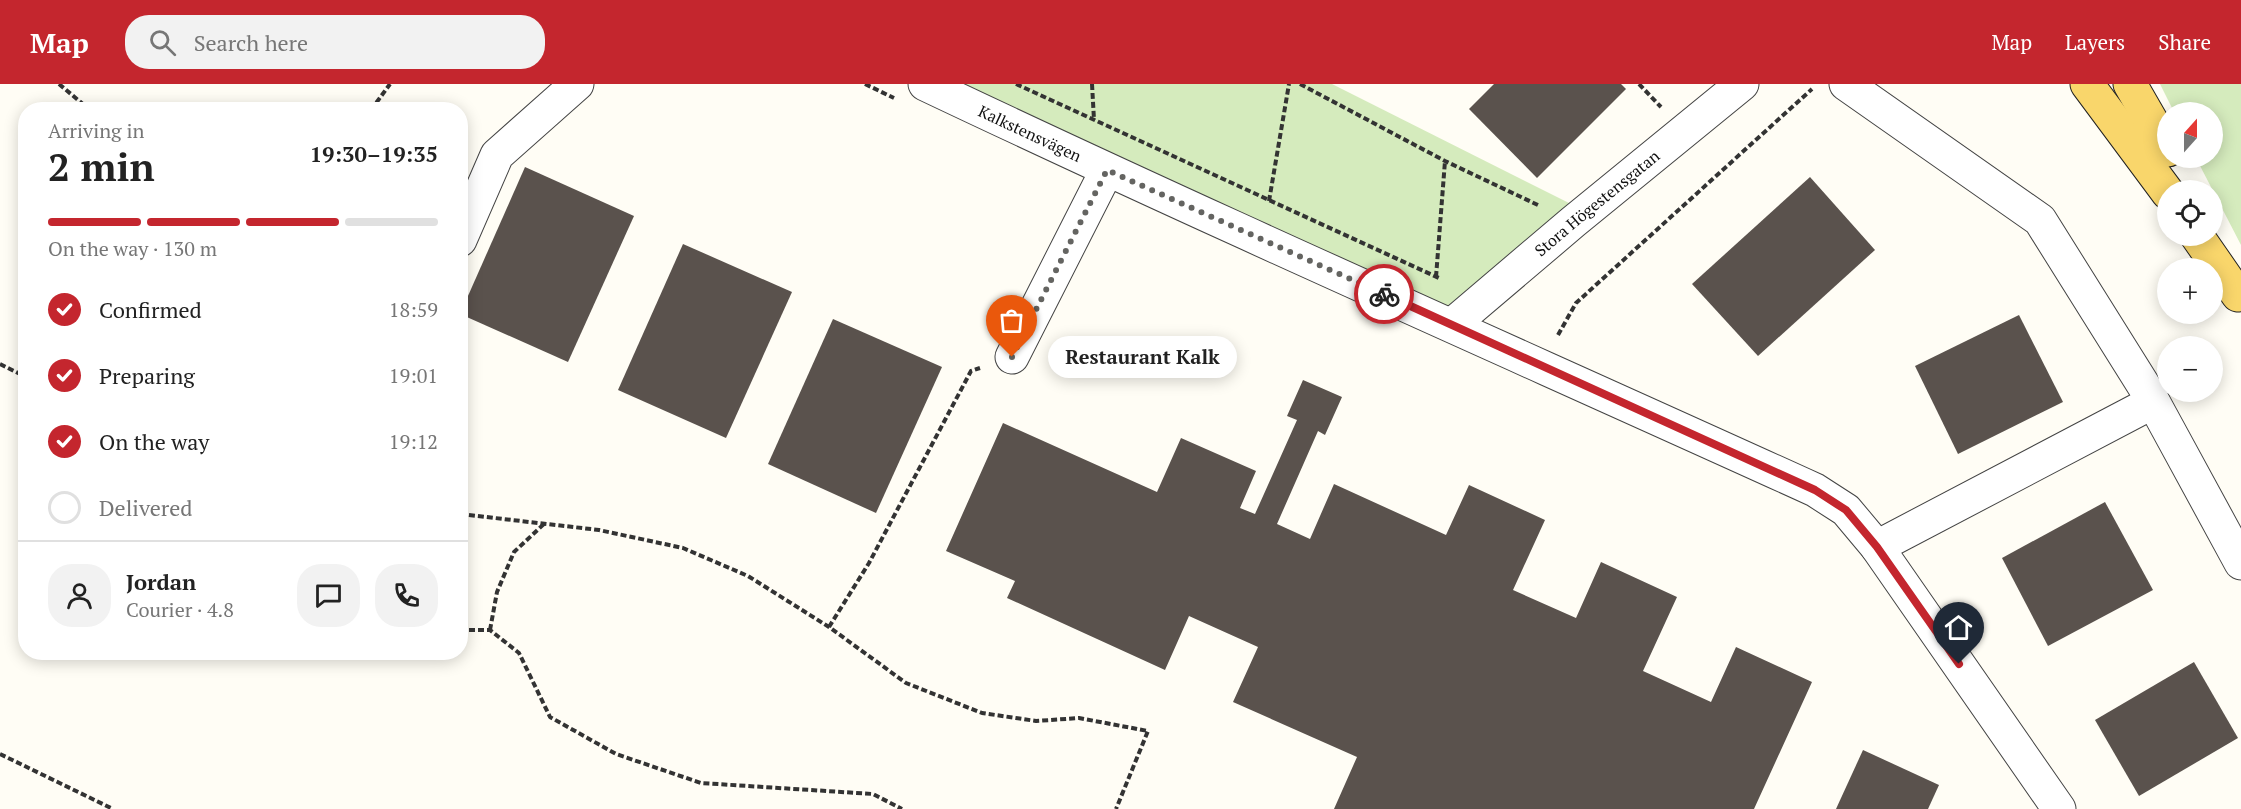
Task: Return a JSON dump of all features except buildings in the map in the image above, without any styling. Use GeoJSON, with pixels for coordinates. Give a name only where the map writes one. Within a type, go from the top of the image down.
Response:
{"type":"FeatureCollection","features":[{"type":"Feature","properties":{"kind":"main road"},"geometry":{"type":"LineString","coordinates":[[2087,84],[2158,180]]}},
{"type":"Feature","properties":{"kind":"main road"},"geometry":{"type":"LineString","coordinates":[[2130,84],[2157,131]]}},
{"type":"Feature","properties":{"kind":"main road"},"geometry":{"type":"LineString","coordinates":[[2204,246],[2240,297]]}},
{"type":"Feature","properties":{"kind":"main road"},"geometry":{"type":"LineString","coordinates":[[2215,246],[2240,297]]}},
{"type":"Feature","properties":{"kind":"street"},"geometry":{"type":"LineString","coordinates":[[468,222],[497,155],[577,84]]}},
{"type":"Feature","properties":{"kind":"street","name":"Kalkstensvägen"},"geometry":{"type":"LineString","coordinates":[[925,84],[1107,170],[1453,324],[1815,490],[1846,510],[1877,547],[2060,809]]}},
{"type":"Feature","properties":{"kind":"street","name":"Stora Högestensgatan"},"geometry":{"type":"LineString","coordinates":[[1453,324],[1573,222],[1742,84]]}},
{"type":"Feature","properties":{"kind":"street"},"geometry":{"type":"LineString","coordinates":[[1846,84],[2040,220],[2153,402],[2241,563]]}},
{"type":"Feature","properties":{"kind":"street"},"geometry":{"type":"LineString","coordinates":[[1012,357],[1107,170]]}},
{"type":"Feature","properties":{"kind":"street"},"geometry":{"type":"LineString","coordinates":[[1877,547],[2153,402]]}},
{"type":"Feature","properties":{"kind":"path"},"geometry":{"type":"LineString","coordinates":[[59,84],[80,102]]}},
{"type":"Feature","properties":{"kind":"path"},"geometry":{"type":"LineString","coordinates":[[377,102],[390,84]]}},
{"type":"Feature","properties":{"kind":"path"},"geometry":{"type":"LineString","coordinates":[[865,84],[896,99]]}},
{"type":"Feature","properties":{"kind":"path"},"geometry":{"type":"LineString","coordinates":[[1016,84],[1483,299]]}},
{"type":"Feature","properties":{"kind":"path"},"geometry":{"type":"LineString","coordinates":[[1092,84],[1094,120]]}},
{"type":"Feature","properties":{"kind":"path"},"geometry":{"type":"LineString","coordinates":[[1269,201],[1289,84]]}},
{"type":"Feature","properties":{"kind":"path"},"geometry":{"type":"LineString","coordinates":[[1300,84],[1445,161],[1573,222]]}},
{"type":"Feature","properties":{"kind":"path"},"geometry":{"type":"LineString","coordinates":[[1544,366],[1576,303],[1816,84]]}},
{"type":"Feature","properties":{"kind":"path"},"geometry":{"type":"LineString","coordinates":[[1436,277],[1445,161]]}},
{"type":"Feature","properties":{"kind":"path"},"geometry":{"type":"LineString","coordinates":[[829,627],[869,563],[971,370],[1012,357]]}},
{"type":"Feature","properties":{"kind":"path"},"geometry":{"type":"LineString","coordinates":[[0,363],[18,373]]}},
{"type":"Feature","properties":{"kind":"path"},"geometry":{"type":"LineString","coordinates":[[468,515],[599,530],[683,548],[748,576],[829,627],[906,682],[982,713],[1036,721],[1079,718],[1148,731],[1116,809]]}},
{"type":"Feature","properties":{"kind":"path"},"geometry":{"type":"LineString","coordinates":[[490,630],[497,592],[514,552],[546,523]]}},
{"type":"Feature","properties":{"kind":"path"},"geometry":{"type":"LineString","coordinates":[[468,630],[490,630],[519,653],[550,717],[616,754],[701,783],[873,794],[902,809]]}},
{"type":"Feature","properties":{"kind":"path"},"geometry":{"type":"LineString","coordinates":[[0,754],[113,809]]}},
{"type":"Feature","properties":{"kind":"green space"},"geometry":{"type":"Polygon","coordinates":[[[959,84],[1332,84],[1575,206],[1451,308],[1115,159],[959,84]]]}},
{"type":"Feature","properties":{"kind":"green space"},"geometry":{"type":"Polygon","coordinates":[[[2160,84],[2241,84],[2241,245],[2223,210],[2223,180],[2207,180],[2201,168],[2223,168],[2223,102],[2169,102],[2160,84]]]}},
{"type":"Feature","properties":{"kind":"way so far"},"geometry":{"type":"LineString","coordinates":[[1012,357],[1107,170],[1384,294]]}},
{"type":"Feature","properties":{"kind":"place","name":"Restaurant Kalk"},"geometry":{"type":"Point","coordinates":[1012,357]}},
{"type":"Feature","properties":{"kind":"route"},"geometry":{"type":"LineString","coordinates":[[1384,294],[1815,490],[1846,510],[1877,547],[1959,664]]}}]}
